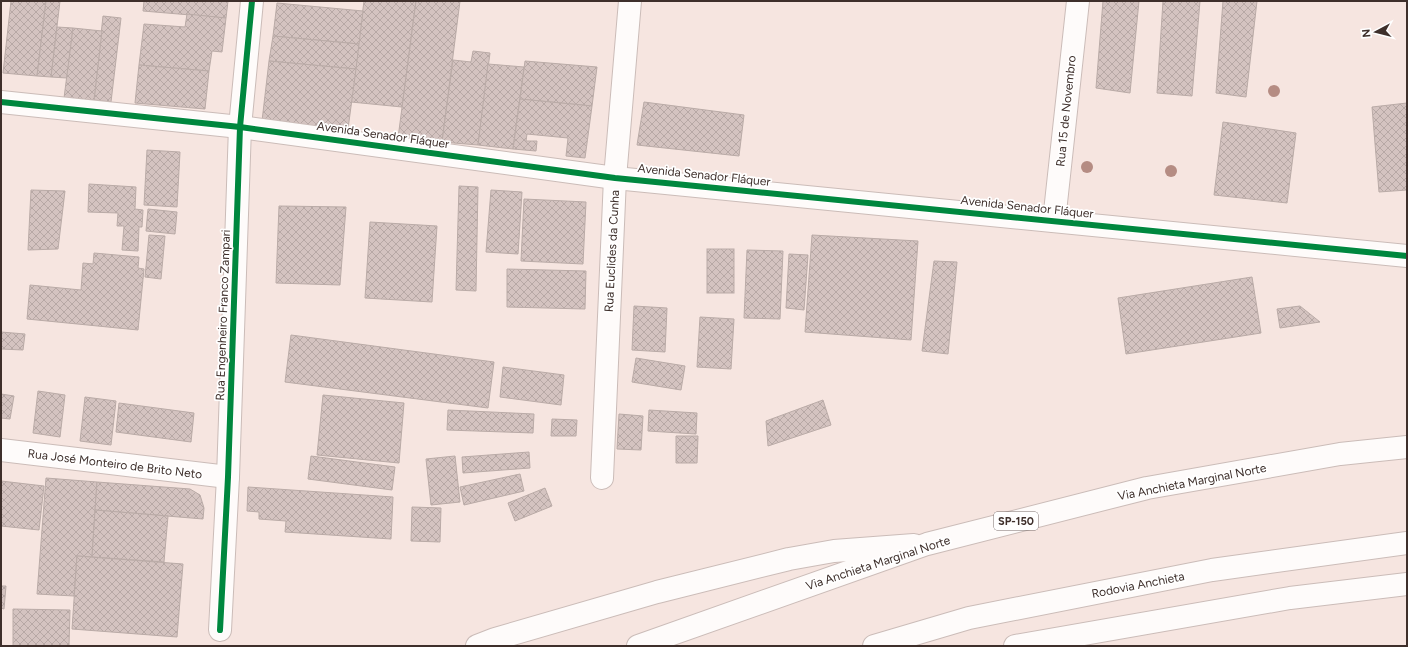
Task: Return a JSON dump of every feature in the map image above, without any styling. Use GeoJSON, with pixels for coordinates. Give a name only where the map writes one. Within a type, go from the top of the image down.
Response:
{"type":"FeatureCollection","features":[{"type":"Feature","properties":{"kind":"main road","name":"Rua Engenheiro Franco Zampari"},"geometry":{"type":"LineString","coordinates":[[220,630],[228,477],[240,127],[252,1]]}},
{"type":"Feature","properties":{"kind":"main road","name":"Rua Euclides da Cunha"},"geometry":{"type":"LineString","coordinates":[[602,478],[615,178],[630,1]]}},
{"type":"Feature","properties":{"kind":"main road","name":"Rua 15 de Novembro"},"geometry":{"type":"LineString","coordinates":[[1054,220],[1078,1]]}},
{"type":"Feature","properties":{"kind":"main road","name":"Avenida Senador Fláquer"},"geometry":{"type":"LineString","coordinates":[[1,102],[240,127],[615,178],[1054,220],[1407,256]]}},
{"type":"Feature","properties":{"kind":"main road","name":"Via Anchieta Marginal Norte"},"geometry":{"type":"LineString","coordinates":[[638,646],[927,544],[1147,488],[1340,454],[1407,448]]}},
{"type":"Feature","properties":{"kind":"main road","name":"Rua José Monteiro de Brito Neto"},"geometry":{"type":"LineString","coordinates":[[1,450],[228,477]]}},
{"type":"Feature","properties":{"kind":"main road","name":"Rodovia Anchieta"},"geometry":{"type":"LineString","coordinates":[[874,646],[969,618],[1204,572],[1407,543]]}},
{"type":"Feature","properties":{"kind":"main road"},"geometry":{"type":"LineString","coordinates":[[477,646],[495,639],[657,592],[789,559],[834,551],[927,544]]}},
{"type":"Feature","properties":{"kind":"main road"},"geometry":{"type":"LineString","coordinates":[[1015,646],[1290,598],[1407,584]]}},
{"type":"Feature","properties":{"kind":"building"},"geometry":{"type":"Polygon","coordinates":[[[11,1],[46,1],[37,76],[3,73],[11,1]]]}},
{"type":"Feature","properties":{"kind":"building"},"geometry":{"type":"Polygon","coordinates":[[[46,1],[60,1],[51,77],[37,76],[46,1]]]}},
{"type":"Feature","properties":{"kind":"building"},"geometry":{"type":"Polygon","coordinates":[[[144,1],[228,1],[226,18],[143,11],[144,1]]]}},
{"type":"Feature","properties":{"kind":"building"},"geometry":{"type":"Polygon","coordinates":[[[364,1],[416,1],[402,107],[351,102],[364,1]]]}},
{"type":"Feature","properties":{"kind":"building"},"geometry":{"type":"Polygon","coordinates":[[[416,1],[460,1],[442,142],[398,138],[416,1]]]}},
{"type":"Feature","properties":{"kind":"building"},"geometry":{"type":"Polygon","coordinates":[[[1103,1],[1139,1],[1130,93],[1096,88],[1103,1]]]}},
{"type":"Feature","properties":{"kind":"building"},"geometry":{"type":"Polygon","coordinates":[[[1163,1],[1200,1],[1192,96],[1157,93],[1163,1]]]}},
{"type":"Feature","properties":{"kind":"building"},"geometry":{"type":"Polygon","coordinates":[[[1223,1],[1257,1],[1246,97],[1216,93],[1223,1]]]}},
{"type":"Feature","properties":{"kind":"building"},"geometry":{"type":"Polygon","coordinates":[[[277,3],[363,11],[359,44],[273,36],[277,3]]]}},
{"type":"Feature","properties":{"kind":"building"},"geometry":{"type":"Polygon","coordinates":[[[187,14],[226,18],[222,52],[212,51],[209,71],[139,65],[144,24],[185,27],[187,14]]]}},
{"type":"Feature","properties":{"kind":"building"},"geometry":{"type":"Polygon","coordinates":[[[103,16],[121,18],[111,102],[94,100],[103,16]]]}},
{"type":"Feature","properties":{"kind":"building"},"geometry":{"type":"Polygon","coordinates":[[[57,27],[73,28],[67,78],[51,77],[57,27]]]}},
{"type":"Feature","properties":{"kind":"building"},"geometry":{"type":"Polygon","coordinates":[[[73,28],[102,31],[94,100],[64,98],[73,28]]]}},
{"type":"Feature","properties":{"kind":"building"},"geometry":{"type":"Polygon","coordinates":[[[273,36],[359,44],[356,69],[269,61],[273,36]]]}},
{"type":"Feature","properties":{"kind":"building"},"geometry":{"type":"Polygon","coordinates":[[[473,51],[490,53],[478,145],[442,142],[453,60],[471,62],[473,51]]]}},
{"type":"Feature","properties":{"kind":"building"},"geometry":{"type":"Polygon","coordinates":[[[269,61],[356,69],[348,129],[262,121],[269,61]]]}},
{"type":"Feature","properties":{"kind":"building"},"geometry":{"type":"Polygon","coordinates":[[[525,61],[597,67],[592,106],[520,99],[525,61]]]}},
{"type":"Feature","properties":{"kind":"building"},"geometry":{"type":"Polygon","coordinates":[[[488,64],[524,67],[513,149],[478,145],[488,64]]]}},
{"type":"Feature","properties":{"kind":"building"},"geometry":{"type":"Polygon","coordinates":[[[139,65],[209,71],[205,109],[135,103],[139,65]]]}},
{"type":"Feature","properties":{"kind":"building"},"geometry":{"type":"Polygon","coordinates":[[[520,99],[592,106],[585,158],[566,156],[568,138],[527,134],[526,141],[537,141],[536,151],[513,149],[520,99]]]}},
{"type":"Feature","properties":{"kind":"building"},"geometry":{"type":"Polygon","coordinates":[[[644,102],[744,115],[739,156],[637,145],[644,102]]]}},
{"type":"Feature","properties":{"kind":"building"},"geometry":{"type":"Polygon","coordinates":[[[1407,103],[1407,190],[1379,192],[1372,107],[1407,103]]]}},
{"type":"Feature","properties":{"kind":"building"},"geometry":{"type":"Polygon","coordinates":[[[1223,122],[1296,133],[1287,203],[1214,195],[1223,122]]]}},
{"type":"Feature","properties":{"kind":"building"},"geometry":{"type":"Polygon","coordinates":[[[147,150],[180,152],[177,207],[144,205],[147,150]]]}},
{"type":"Feature","properties":{"kind":"building"},"geometry":{"type":"Polygon","coordinates":[[[89,184],[136,187],[135,209],[143,210],[142,227],[139,227],[138,251],[122,250],[124,226],[117,226],[118,213],[88,212],[89,184]]]}},
{"type":"Feature","properties":{"kind":"building"},"geometry":{"type":"Polygon","coordinates":[[[459,186],[478,187],[476,291],[456,290],[459,186]]]}},
{"type":"Feature","properties":{"kind":"building"},"geometry":{"type":"Polygon","coordinates":[[[31,190],[65,191],[58,249],[28,250],[31,190]]]}},
{"type":"Feature","properties":{"kind":"building"},"geometry":{"type":"Polygon","coordinates":[[[491,190],[522,192],[518,254],[486,252],[491,190]]]}},
{"type":"Feature","properties":{"kind":"building"},"geometry":{"type":"Polygon","coordinates":[[[524,199],[586,202],[583,264],[521,261],[524,199]]]}},
{"type":"Feature","properties":{"kind":"building"},"geometry":{"type":"Polygon","coordinates":[[[279,206],[346,207],[340,285],[276,283],[279,206]]]}},
{"type":"Feature","properties":{"kind":"building"},"geometry":{"type":"Polygon","coordinates":[[[148,209],[177,212],[175,234],[146,231],[148,209]]]}},
{"type":"Feature","properties":{"kind":"building"},"geometry":{"type":"Polygon","coordinates":[[[370,222],[437,226],[432,302],[365,298],[370,222]]]}},
{"type":"Feature","properties":{"kind":"building"},"geometry":{"type":"Polygon","coordinates":[[[149,235],[165,236],[161,279],[145,277],[149,235]]]}},
{"type":"Feature","properties":{"kind":"building"},"geometry":{"type":"Polygon","coordinates":[[[812,235],[918,241],[911,340],[805,332],[812,235]]]}},
{"type":"Feature","properties":{"kind":"building"},"geometry":{"type":"Polygon","coordinates":[[[707,249],[734,249],[734,293],[707,293],[707,249]]]}},
{"type":"Feature","properties":{"kind":"building"},"geometry":{"type":"Polygon","coordinates":[[[747,250],[783,251],[780,319],[744,318],[747,250]]]}},
{"type":"Feature","properties":{"kind":"building"},"geometry":{"type":"Polygon","coordinates":[[[94,253],[139,257],[138,268],[144,269],[138,330],[27,319],[30,285],[81,290],[83,263],[93,264],[94,253]]]}},
{"type":"Feature","properties":{"kind":"building"},"geometry":{"type":"Polygon","coordinates":[[[789,254],[808,255],[804,310],[786,308],[789,254]]]}},
{"type":"Feature","properties":{"kind":"building"},"geometry":{"type":"Polygon","coordinates":[[[934,261],[957,262],[948,354],[922,351],[934,261]]]}},
{"type":"Feature","properties":{"kind":"building"},"geometry":{"type":"Polygon","coordinates":[[[507,269],[586,271],[585,309],[507,307],[507,269]]]}},
{"type":"Feature","properties":{"kind":"building"},"geometry":{"type":"Polygon","coordinates":[[[1252,277],[1261,333],[1126,354],[1118,298],[1252,277]]]}},
{"type":"Feature","properties":{"kind":"building"},"geometry":{"type":"Polygon","coordinates":[[[634,306],[667,308],[665,352],[632,350],[634,306]]]}},
{"type":"Feature","properties":{"kind":"building"},"geometry":{"type":"Polygon","coordinates":[[[1300,306],[1320,322],[1280,328],[1277,309],[1300,306]]]}},
{"type":"Feature","properties":{"kind":"building"},"geometry":{"type":"Polygon","coordinates":[[[700,317],[734,319],[731,369],[697,367],[700,317]]]}},
{"type":"Feature","properties":{"kind":"building"},"geometry":{"type":"Polygon","coordinates":[[[1,332],[25,334],[23,350],[1,349],[1,332]]]}},
{"type":"Feature","properties":{"kind":"building"},"geometry":{"type":"Polygon","coordinates":[[[291,335],[494,362],[488,408],[285,382],[291,335]]]}},
{"type":"Feature","properties":{"kind":"building"},"geometry":{"type":"Polygon","coordinates":[[[636,358],[685,366],[681,390],[632,382],[636,358]]]}},
{"type":"Feature","properties":{"kind":"building"},"geometry":{"type":"Polygon","coordinates":[[[503,367],[564,375],[561,405],[500,397],[503,367]]]}},
{"type":"Feature","properties":{"kind":"building"},"geometry":{"type":"Polygon","coordinates":[[[38,391],[65,395],[60,437],[33,433],[38,391]]]}},
{"type":"Feature","properties":{"kind":"building"},"geometry":{"type":"Polygon","coordinates":[[[1,394],[14,396],[10,419],[1,418],[1,394]]]}},
{"type":"Feature","properties":{"kind":"building"},"geometry":{"type":"Polygon","coordinates":[[[323,395],[404,403],[399,463],[317,455],[323,395]]]}},
{"type":"Feature","properties":{"kind":"building"},"geometry":{"type":"Polygon","coordinates":[[[85,397],[116,401],[111,445],[80,441],[85,397]]]}},
{"type":"Feature","properties":{"kind":"building"},"geometry":{"type":"Polygon","coordinates":[[[823,400],[831,425],[768,446],[766,421],[823,400]]]}},
{"type":"Feature","properties":{"kind":"building"},"geometry":{"type":"Polygon","coordinates":[[[119,403],[194,413],[191,442],[116,432],[119,403]]]}},
{"type":"Feature","properties":{"kind":"building"},"geometry":{"type":"Polygon","coordinates":[[[448,410],[534,414],[533,433],[447,430],[448,410]]]}},
{"type":"Feature","properties":{"kind":"building"},"geometry":{"type":"Polygon","coordinates":[[[649,410],[697,413],[696,434],[648,431],[649,410]]]}},
{"type":"Feature","properties":{"kind":"building"},"geometry":{"type":"Polygon","coordinates":[[[619,414],[643,416],[641,450],[617,449],[619,414]]]}},
{"type":"Feature","properties":{"kind":"building"},"geometry":{"type":"Polygon","coordinates":[[[552,419],[577,420],[576,436],[551,436],[552,419]]]}},
{"type":"Feature","properties":{"kind":"building"},"geometry":{"type":"Polygon","coordinates":[[[676,436],[698,436],[697,463],[676,463],[676,436]]]}},
{"type":"Feature","properties":{"kind":"building"},"geometry":{"type":"Polygon","coordinates":[[[529,452],[530,468],[463,473],[462,457],[529,452]]]}},
{"type":"Feature","properties":{"kind":"building"},"geometry":{"type":"Polygon","coordinates":[[[311,456],[395,467],[392,490],[308,479],[311,456]]]}},
{"type":"Feature","properties":{"kind":"building"},"geometry":{"type":"Polygon","coordinates":[[[455,456],[460,502],[431,505],[426,459],[455,456]]]}},
{"type":"Feature","properties":{"kind":"building"},"geometry":{"type":"Polygon","coordinates":[[[520,474],[524,491],[464,505],[460,487],[520,474]]]}},
{"type":"Feature","properties":{"kind":"building"},"geometry":{"type":"Polygon","coordinates":[[[46,478],[97,482],[92,557],[77,556],[74,596],[37,594],[46,478]]]}},
{"type":"Feature","properties":{"kind":"building"},"geometry":{"type":"Polygon","coordinates":[[[1,481],[44,486],[39,530],[1,526],[1,481]]]}},
{"type":"Feature","properties":{"kind":"building"},"geometry":{"type":"Polygon","coordinates":[[[97,482],[190,489],[200,495],[204,508],[203,519],[95,510],[97,482]]]}},
{"type":"Feature","properties":{"kind":"building"},"geometry":{"type":"Polygon","coordinates":[[[248,487],[393,497],[391,539],[285,532],[286,521],[259,519],[259,512],[247,511],[248,487]]]}},
{"type":"Feature","properties":{"kind":"building"},"geometry":{"type":"Polygon","coordinates":[[[545,488],[552,506],[515,521],[508,503],[545,488]]]}},
{"type":"Feature","properties":{"kind":"building"},"geometry":{"type":"Polygon","coordinates":[[[412,507],[441,508],[440,542],[411,541],[412,507]]]}},
{"type":"Feature","properties":{"kind":"building"},"geometry":{"type":"Polygon","coordinates":[[[95,510],[168,516],[164,562],[92,557],[95,510]]]}},
{"type":"Feature","properties":{"kind":"building"},"geometry":{"type":"Polygon","coordinates":[[[77,556],[183,564],[177,637],[72,629],[77,556]]]}},
{"type":"Feature","properties":{"kind":"building"},"geometry":{"type":"Polygon","coordinates":[[[1,586],[6,586],[4,609],[1,608],[1,586]]]}},
{"type":"Feature","properties":{"kind":"building"},"geometry":{"type":"Polygon","coordinates":[[[13,609],[70,610],[69,646],[13,646],[13,609]]]}},
{"type":"Feature","properties":{"kind":"cycle path"},"geometry":{"type":"LineString","coordinates":[[220,630],[228,477],[240,127],[252,1]]}},
{"type":"Feature","properties":{"kind":"cycle path"},"geometry":{"type":"LineString","coordinates":[[1,102],[240,127],[615,178],[1407,256]]}}]}
